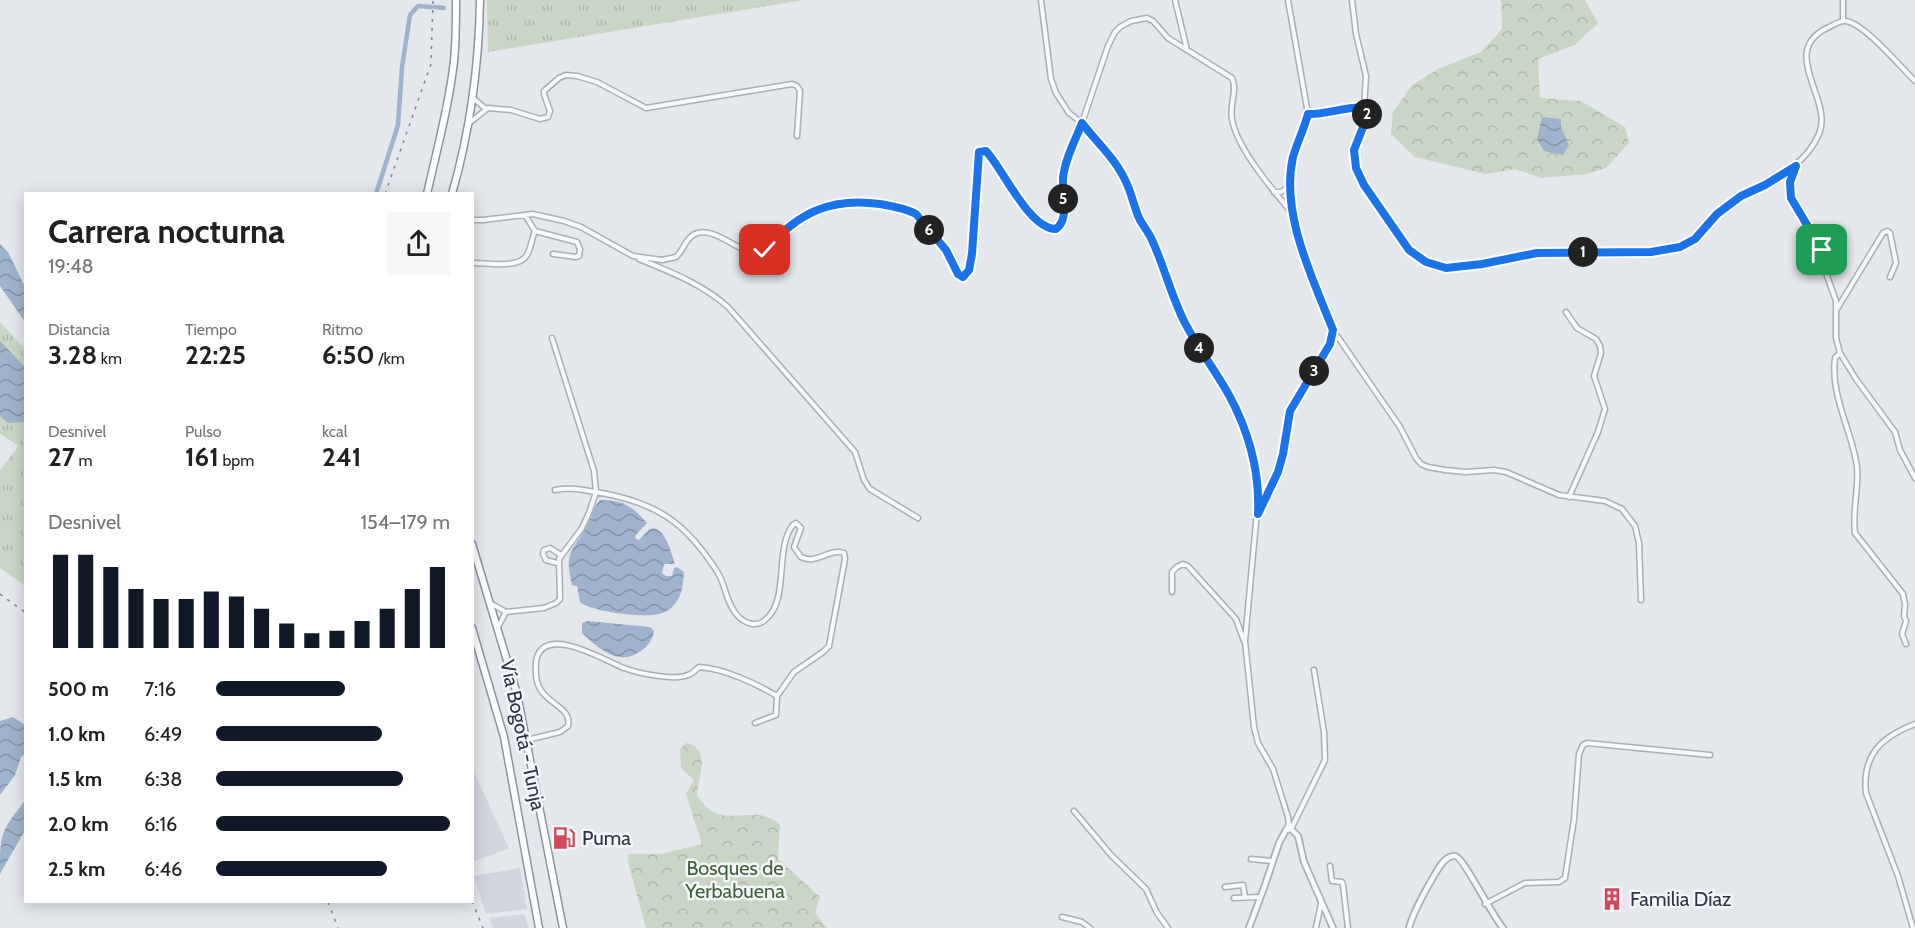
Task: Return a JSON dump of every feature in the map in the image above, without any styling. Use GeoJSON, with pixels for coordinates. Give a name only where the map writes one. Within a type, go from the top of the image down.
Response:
{"type":"FeatureCollection","features":[{"type":"Feature","properties":{"kind":"highway"},"geometry":{"type":"LineString","coordinates":[[428,192],[442,135],[450,87],[454,60],[456,0]]}},
{"type":"Feature","properties":{"kind":"highway"},"geometry":{"type":"LineString","coordinates":[[452,192],[473,98],[478,55],[480,0]]}},
{"type":"Feature","properties":{"kind":"highway","name":"Vía Bogotá - Tunja"},"geometry":{"type":"LineString","coordinates":[[474,550],[517,694],[563,928]]}},
{"type":"Feature","properties":{"kind":"highway","name":"Vía Bogotá - Tunja"},"geometry":{"type":"LineString","coordinates":[[474,634],[486,668],[504,737],[539,928]]}},
{"type":"Feature","properties":{"kind":"street"},"geometry":{"type":"LineString","coordinates":[[1041,0],[1051,78],[1056,93],[1069,113],[1082,123],[1091,136],[1107,151],[1126,182],[1141,222],[1152,238],[1184,322],[1229,395],[1253,454],[1259,490],[1258,514],[1245,641],[1254,727],[1258,743],[1273,769],[1288,817],[1289,830]]}},
{"type":"Feature","properties":{"kind":"street"},"geometry":{"type":"LineString","coordinates":[[1175,0],[1187,51]]}},
{"type":"Feature","properties":{"kind":"street"},"geometry":{"type":"LineString","coordinates":[[1288,0],[1308,114],[1292,159],[1292,213],[1302,249],[1333,330],[1400,427],[1421,464],[1466,472],[1494,470],[1506,472],[1559,495],[1605,501],[1622,509],[1635,526],[1640,543],[1641,600]]}},
{"type":"Feature","properties":{"kind":"street"},"geometry":{"type":"LineString","coordinates":[[1352,0],[1356,34],[1366,76],[1364,108],[1367,117],[1354,150],[1356,168],[1364,185],[1409,250],[1426,262],[1446,268],[1482,264],[1537,253],[1651,252],[1680,247],[1695,239],[1717,214],[1741,196],[1765,185],[1796,166]]}},
{"type":"Feature","properties":{"kind":"street"},"geometry":{"type":"LineString","coordinates":[[1843,0],[1843,21]]}},
{"type":"Feature","properties":{"kind":"street"},"geometry":{"type":"LineString","coordinates":[[633,256],[662,260],[676,257],[692,236],[702,232],[760,254],[779,234],[799,218],[826,206],[860,202],[888,206],[916,214],[946,250],[958,274],[963,277],[969,270],[972,254],[979,152],[986,151],[1004,180],[1026,208],[1047,227],[1056,229],[1060,226],[1064,217],[1063,176],[1107,46],[1120,27],[1131,21],[1147,18],[1153,21],[1168,38],[1187,51],[1229,74],[1235,84],[1231,110],[1234,126],[1250,158],[1273,192],[1292,213]]}},
{"type":"Feature","properties":{"kind":"street"},"geometry":{"type":"LineString","coordinates":[[1915,81],[1872,37],[1853,22],[1843,21],[1823,30],[1811,42],[1805,59],[1822,122],[1819,134],[1796,166],[1790,182],[1791,198],[1822,250],[1827,276],[1836,301],[1836,338],[1840,353],[1895,432],[1900,450],[1915,478]]}},
{"type":"Feature","properties":{"kind":"street"},"geometry":{"type":"LineString","coordinates":[[473,98],[486,109],[511,110],[540,119],[548,117],[550,111],[544,91],[566,75],[577,75],[597,82],[646,108],[792,84],[800,91],[797,136]]}},
{"type":"Feature","properties":{"kind":"street"},"geometry":{"type":"LineString","coordinates":[[1308,114],[1333,113],[1356,107],[1364,108]]}},
{"type":"Feature","properties":{"kind":"street"},"geometry":{"type":"LineString","coordinates":[[468,124],[486,109]]}},
{"type":"Feature","properties":{"kind":"street"},"geometry":{"type":"LineString","coordinates":[[1273,192],[1281,192],[1291,185]]}},
{"type":"Feature","properties":{"kind":"street"},"geometry":{"type":"LineString","coordinates":[[474,220],[533,214],[564,220],[633,256],[697,284],[714,295],[728,307],[855,452],[864,480],[870,489],[918,518]]}},
{"type":"Feature","properties":{"kind":"street"},"geometry":{"type":"LineString","coordinates":[[525,215],[535,231],[577,242],[580,249],[579,256],[576,257],[553,255]]}},
{"type":"Feature","properties":{"kind":"street"},"geometry":{"type":"LineString","coordinates":[[475,263],[520,261],[527,255],[535,231]]}},
{"type":"Feature","properties":{"kind":"street"},"geometry":{"type":"LineString","coordinates":[[1836,312],[1883,232],[1887,231],[1890,233],[1896,263],[1890,277]]}},
{"type":"Feature","properties":{"kind":"street"},"geometry":{"type":"LineString","coordinates":[[1566,312],[1577,328],[1596,339],[1600,346],[1601,353],[1594,376],[1605,409],[1598,432],[1569,497]]}},
{"type":"Feature","properties":{"kind":"street"},"geometry":{"type":"LineString","coordinates":[[1258,514],[1278,472],[1290,411],[1330,344],[1333,330]]}},
{"type":"Feature","properties":{"kind":"street"},"geometry":{"type":"LineString","coordinates":[[490,602],[506,612],[544,608],[556,603],[561,594],[557,563],[586,522],[596,492],[594,471],[552,338]]}},
{"type":"Feature","properties":{"kind":"street"},"geometry":{"type":"LineString","coordinates":[[1840,353],[1835,357],[1833,370],[1839,402],[1855,454],[1857,471],[1855,533],[1903,594],[1906,621],[1902,634],[1906,644]]}},
{"type":"Feature","properties":{"kind":"street"},"geometry":{"type":"LineString","coordinates":[[555,490],[579,489],[631,499],[673,521],[686,532],[710,561],[736,614],[750,624],[758,624],[771,614],[780,586],[786,539],[793,525],[796,523],[801,528],[794,547],[801,557],[814,560],[838,551],[844,553],[845,559],[829,646],[794,672],[777,696],[776,715],[755,723]]}},
{"type":"Feature","properties":{"kind":"street"},"geometry":{"type":"LineString","coordinates":[[557,563],[546,560],[543,554],[550,548],[561,555]]}},
{"type":"Feature","properties":{"kind":"street"},"geometry":{"type":"LineString","coordinates":[[1172,592],[1172,572],[1183,564],[1188,566],[1236,619],[1245,641]]}},
{"type":"Feature","properties":{"kind":"street"},"geometry":{"type":"LineString","coordinates":[[498,627],[506,612]]}},
{"type":"Feature","properties":{"kind":"street"},"geometry":{"type":"LineString","coordinates":[[527,740],[560,732],[568,726],[569,721],[563,710],[546,697],[537,684],[538,656],[540,651],[552,645],[577,647],[624,669],[642,673],[679,677],[688,675],[699,667],[711,669],[748,682],[777,696]]}},
{"type":"Feature","properties":{"kind":"street"},"geometry":{"type":"LineString","coordinates":[[1249,928],[1278,843],[1289,830],[1325,760],[1324,732],[1314,670]]}},
{"type":"Feature","properties":{"kind":"street"},"geometry":{"type":"LineString","coordinates":[[1913,928],[1898,876],[1866,793],[1864,780],[1866,765],[1874,750],[1915,723]]}},
{"type":"Feature","properties":{"kind":"street"},"geometry":{"type":"LineString","coordinates":[[1485,904],[1525,883],[1559,882],[1565,878],[1574,819],[1579,754],[1587,742],[1710,755]]}},
{"type":"Feature","properties":{"kind":"street"},"geometry":{"type":"LineString","coordinates":[[1074,811],[1111,855],[1146,889],[1157,913],[1168,928]]}},
{"type":"Feature","properties":{"kind":"street"},"geometry":{"type":"LineString","coordinates":[[1289,830],[1298,836],[1304,862],[1333,928]]}},
{"type":"Feature","properties":{"kind":"street"},"geometry":{"type":"LineString","coordinates":[[1409,928],[1438,868],[1449,857],[1458,857],[1462,861],[1485,904],[1503,928]]}},
{"type":"Feature","properties":{"kind":"street"},"geometry":{"type":"LineString","coordinates":[[1251,859],[1272,861]]}},
{"type":"Feature","properties":{"kind":"street"},"geometry":{"type":"LineString","coordinates":[[1330,866],[1332,881],[1342,882],[1343,885],[1348,928]]}},
{"type":"Feature","properties":{"kind":"street"},"geometry":{"type":"LineString","coordinates":[[1225,887],[1243,885],[1245,897]]}},
{"type":"Feature","properties":{"kind":"street"},"geometry":{"type":"LineString","coordinates":[[1234,898],[1260,897]]}},
{"type":"Feature","properties":{"kind":"street"},"geometry":{"type":"LineString","coordinates":[[1316,927],[1321,904]]}},
{"type":"Feature","properties":{"kind":"street"},"geometry":{"type":"LineString","coordinates":[[1062,917],[1082,922],[1090,928]]}},
{"type":"Feature","properties":{"kind":"shaded area"},"geometry":{"type":"Polygon","coordinates":[[[474,772],[509,848],[474,862],[474,772]]]}},
{"type":"Feature","properties":{"kind":"shaded area"},"geometry":{"type":"Polygon","coordinates":[[[520,868],[527,909],[486,914],[474,876],[520,868]]]}},
{"type":"Feature","properties":{"kind":"shaded area"},"geometry":{"type":"Polygon","coordinates":[[[525,914],[528,928],[493,928],[489,918],[525,914]]]}},
{"type":"Feature","properties":{"kind":"green space"},"geometry":{"type":"Polygon","coordinates":[[[487,0],[803,0],[488,52],[487,0]]]}},
{"type":"Feature","properties":{"kind":"green space"},"geometry":{"type":"Polygon","coordinates":[[[1501,0],[1585,0],[1598,23],[1575,45],[1538,59],[1540,98],[1581,101],[1625,127],[1629,143],[1606,168],[1587,174],[1542,178],[1515,169],[1486,174],[1415,157],[1391,134],[1393,112],[1412,85],[1438,69],[1481,52],[1502,29],[1501,0]]]}},
{"type":"Feature","properties":{"kind":"green space"},"geometry":{"type":"Polygon","coordinates":[[[0,322],[24,348],[24,585],[0,568],[0,470],[19,446],[0,434],[0,322]]]}},
{"type":"Feature","properties":{"kind":"green space","name":"Bosques de Yerbabuena"},"geometry":{"type":"Polygon","coordinates":[[[686,743],[694,746],[701,757],[697,795],[706,807],[726,816],[759,815],[780,825],[778,859],[820,897],[815,913],[827,928],[646,928],[628,862],[628,854],[661,854],[702,844],[686,794],[694,780],[681,768],[680,749],[686,743]]]}},
{"type":"Feature","properties":{"kind":"water"},"geometry":{"type":"Polygon","coordinates":[[[1542,117],[1561,119],[1561,127],[1569,145],[1563,155],[1544,151],[1537,139],[1542,117]]]}},
{"type":"Feature","properties":{"kind":"water"},"geometry":{"type":"Polygon","coordinates":[[[0,244],[8,252],[24,285],[24,321],[0,286],[0,244]]]}},
{"type":"Feature","properties":{"kind":"water"},"geometry":{"type":"Polygon","coordinates":[[[0,341],[24,366],[24,422],[8,423],[0,416],[0,341]]]}},
{"type":"Feature","properties":{"kind":"water"},"geometry":{"type":"Polygon","coordinates":[[[600,500],[615,501],[626,505],[647,523],[635,536],[636,539],[639,540],[650,529],[660,531],[664,536],[675,564],[664,564],[662,573],[672,576],[674,568],[677,567],[684,572],[680,595],[668,610],[661,614],[631,615],[595,609],[580,602],[577,586],[572,585],[569,558],[600,500]]]}},
{"type":"Feature","properties":{"kind":"water"},"geometry":{"type":"Polygon","coordinates":[[[588,621],[650,627],[654,631],[653,637],[641,651],[625,657],[617,657],[602,650],[582,633],[582,623],[588,621]]]}},
{"type":"Feature","properties":{"kind":"water"},"geometry":{"type":"Polygon","coordinates":[[[13,717],[24,724],[24,755],[21,757],[15,775],[0,795],[0,721],[13,717]]]}},
{"type":"Feature","properties":{"kind":"water"},"geometry":{"type":"Polygon","coordinates":[[[24,802],[24,832],[0,874],[1,841],[11,820],[24,802]]]}},
{"type":"Feature","properties":{"kind":"waterway"},"geometry":{"type":"LineString","coordinates":[[377,192],[398,125],[402,67],[410,15],[418,6],[431,7]]}},
{"type":"Feature","properties":{"kind":"waterway"},"geometry":{"type":"LineString","coordinates":[[435,7],[444,8]]}},
{"type":"Feature","properties":{"kind":"railway"},"geometry":{"type":"LineString","coordinates":[[386,192],[431,64],[433,0]]}},
{"type":"Feature","properties":{"kind":"railway"},"geometry":{"type":"LineString","coordinates":[[0,594],[24,612]]}},
{"type":"Feature","properties":{"kind":"railway"},"geometry":{"type":"LineString","coordinates":[[328,903],[338,928]]}},
{"type":"Feature","properties":{"kind":"railway"},"geometry":{"type":"LineString","coordinates":[[473,903],[483,928]]}},
{"type":"Feature","properties":{"kind":"place","name":"Puma"},"geometry":{"type":"Point","coordinates":[564,838]}},
{"type":"Feature","properties":{"kind":"place","name":"Familia Díaz"},"geometry":{"type":"Point","coordinates":[1612,899]}},
{"type":"Feature","properties":{"kind":"route"},"geometry":{"type":"LineString","coordinates":[[765,250],[789,225],[808,213],[840,203],[867,202],[916,214],[946,250],[955,270],[960,277],[963,277],[971,263],[978,191],[979,152],[986,151],[1004,180],[1026,208],[1047,227],[1056,229],[1064,217],[1063,176],[1082,123],[1091,136],[1107,151],[1126,182],[1141,222],[1152,238],[1184,322],[1229,395],[1243,425],[1257,474],[1258,514],[1278,472],[1290,411],[1330,344],[1333,330],[1302,249],[1292,213],[1292,159],[1308,114],[1318,115],[1356,107],[1364,108],[1367,117],[1354,150],[1354,158],[1364,185],[1409,250],[1426,262],[1446,268],[1537,253],[1651,252],[1680,247],[1695,239],[1717,214],[1741,196],[1765,185],[1796,166],[1790,182],[1791,198],[1822,250]]}}]}
